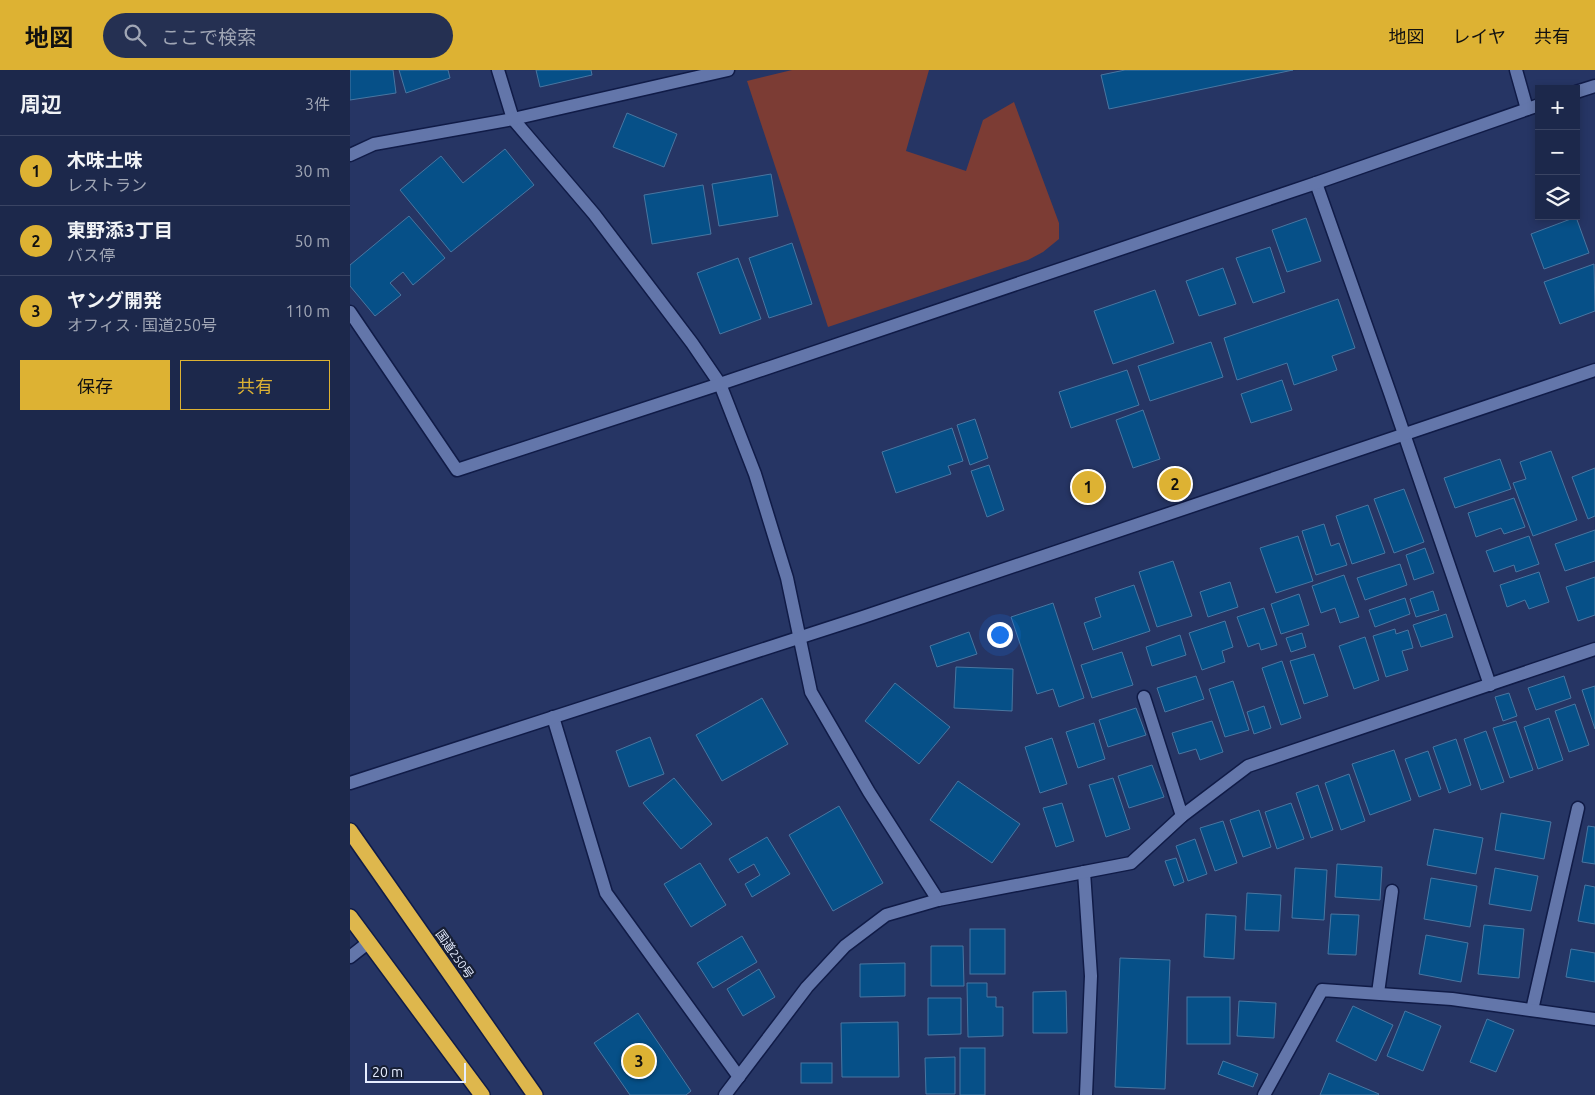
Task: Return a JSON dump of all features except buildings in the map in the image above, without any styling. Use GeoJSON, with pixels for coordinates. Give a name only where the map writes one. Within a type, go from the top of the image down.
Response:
{"type":"FeatureCollection","features":[{"type":"Feature","properties":{"kind":"highway","name":"国道250号"},"geometry":{"type":"LineString","coordinates":[[350,831],[535,1095]]}},
{"type":"Feature","properties":{"kind":"highway"},"geometry":{"type":"LineString","coordinates":[[350,917],[482,1095]]}},
{"type":"Feature","properties":{"kind":"street"},"geometry":{"type":"LineString","coordinates":[[498,70],[513,119],[594,214],[692,343],[720,384],[755,474],[787,578],[811,692],[869,792],[938,900]]}},
{"type":"Feature","properties":{"kind":"street"},"geometry":{"type":"LineString","coordinates":[[350,155],[374,144],[513,119],[728,70]]}},
{"type":"Feature","properties":{"kind":"street"},"geometry":{"type":"LineString","coordinates":[[350,312],[457,470],[720,384],[1316,183],[1533,107],[1516,70]]}},
{"type":"Feature","properties":{"kind":"street"},"geometry":{"type":"LineString","coordinates":[[1580,91],[1595,86]]}},
{"type":"Feature","properties":{"kind":"street"},"geometry":{"type":"LineString","coordinates":[[1316,183],[1490,685]]}},
{"type":"Feature","properties":{"kind":"street"},"geometry":{"type":"LineString","coordinates":[[350,783],[800,637],[1405,436],[1595,370]]}},
{"type":"Feature","properties":{"kind":"street"},"geometry":{"type":"LineString","coordinates":[[725,1095],[807,987],[845,946],[886,915],[938,900],[1131,863],[1182,816],[1248,766],[1595,650]]}},
{"type":"Feature","properties":{"kind":"street"},"geometry":{"type":"LineString","coordinates":[[1144,697],[1182,816]]}},
{"type":"Feature","properties":{"kind":"street"},"geometry":{"type":"LineString","coordinates":[[553,717],[606,893],[739,1077]]}},
{"type":"Feature","properties":{"kind":"street"},"geometry":{"type":"LineString","coordinates":[[1532,1010],[1578,808]]}},
{"type":"Feature","properties":{"kind":"street"},"geometry":{"type":"LineString","coordinates":[[1084,872],[1091,976],[1086,1095]]}},
{"type":"Feature","properties":{"kind":"street"},"geometry":{"type":"LineString","coordinates":[[1378,993],[1392,891]]}},
{"type":"Feature","properties":{"kind":"street"},"geometry":{"type":"LineString","coordinates":[[350,957],[369,942]]}},
{"type":"Feature","properties":{"kind":"street"},"geometry":{"type":"LineString","coordinates":[[1264,1095],[1322,990],[1452,999],[1595,1019]]}},
{"type":"Feature","properties":{"kind":"shaded area"},"geometry":{"type":"Polygon","coordinates":[[[792,70],[929,70],[906,151],[966,171],[983,120],[1014,102],[1059,223],[1059,239],[1043,252],[1028,260],[828,327],[747,81],[792,70]]]}},
{"type":"Feature","properties":{"kind":"place","name":"東野添3丁目"},"geometry":{"type":"Point","coordinates":[1175,484]}},
{"type":"Feature","properties":{"kind":"place","name":"木味土味"},"geometry":{"type":"Point","coordinates":[1088,487]}},
{"type":"Feature","properties":{"kind":"place","name":"ヤング開発"},"geometry":{"type":"Point","coordinates":[639,1061]}}]}
